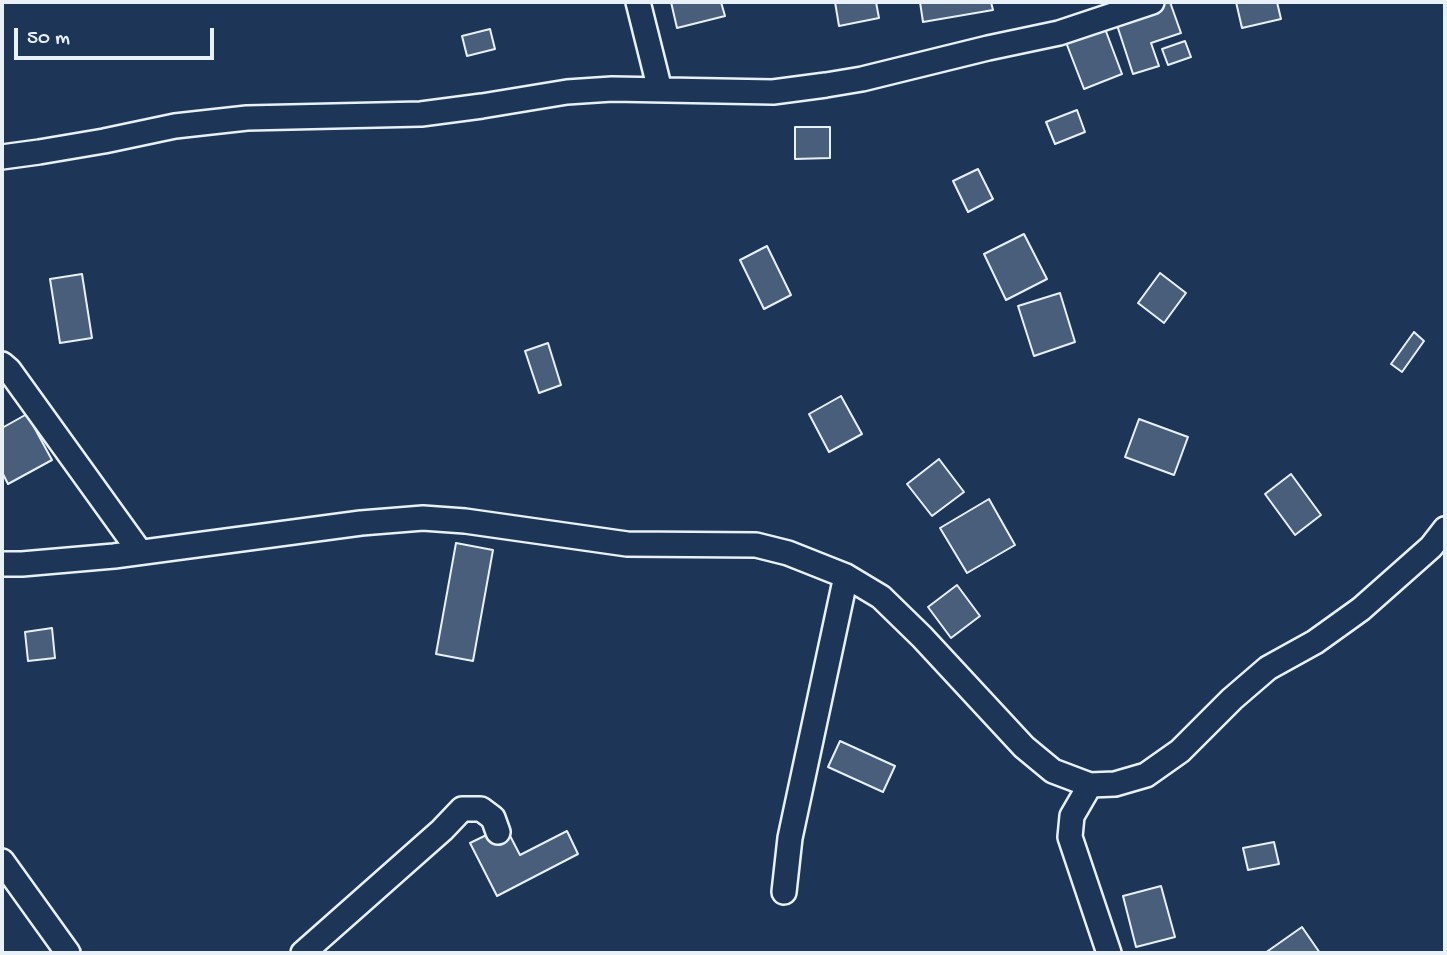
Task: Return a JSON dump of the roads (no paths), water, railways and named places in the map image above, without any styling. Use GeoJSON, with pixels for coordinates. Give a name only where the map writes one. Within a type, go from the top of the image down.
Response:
{"type":"FeatureCollection","features":[{"type":"Feature","properties":{"kind":"street"},"geometry":{"type":"LineString","coordinates":[[638,2],[660,90]]}},
{"type":"Feature","properties":{"kind":"street"},"geometry":{"type":"LineString","coordinates":[[2,157],[104,141],[175,126],[247,118],[421,114],[567,92],[612,89],[773,92],[826,85],[1059,33],[1152,2]]}},
{"type":"Feature","properties":{"kind":"street"},"geometry":{"type":"LineString","coordinates":[[2,364],[140,552]]}},
{"type":"Feature","properties":{"kind":"street"},"geometry":{"type":"LineString","coordinates":[[2,564],[140,552],[361,523],[423,518],[465,521],[626,544],[756,545],[788,553],[846,576],[881,597],[1024,747],[1053,771],[1090,786],[1115,784],[1146,775],[1180,751],[1231,699],[1268,668],[1315,642],[1362,609],[1441,545]]}},
{"type":"Feature","properties":{"kind":"street"},"geometry":{"type":"LineString","coordinates":[[785,892],[790,838],[846,576]]}},
{"type":"Feature","properties":{"kind":"street"},"geometry":{"type":"LineString","coordinates":[[1090,786],[1072,816],[1070,837],[1109,953]]}},
{"type":"Feature","properties":{"kind":"street"},"geometry":{"type":"LineString","coordinates":[[303,953],[442,830],[462,809],[481,809],[493,818],[498,832]]}},
{"type":"Feature","properties":{"kind":"street"},"geometry":{"type":"LineString","coordinates":[[2,861],[68,953]]}}]}
